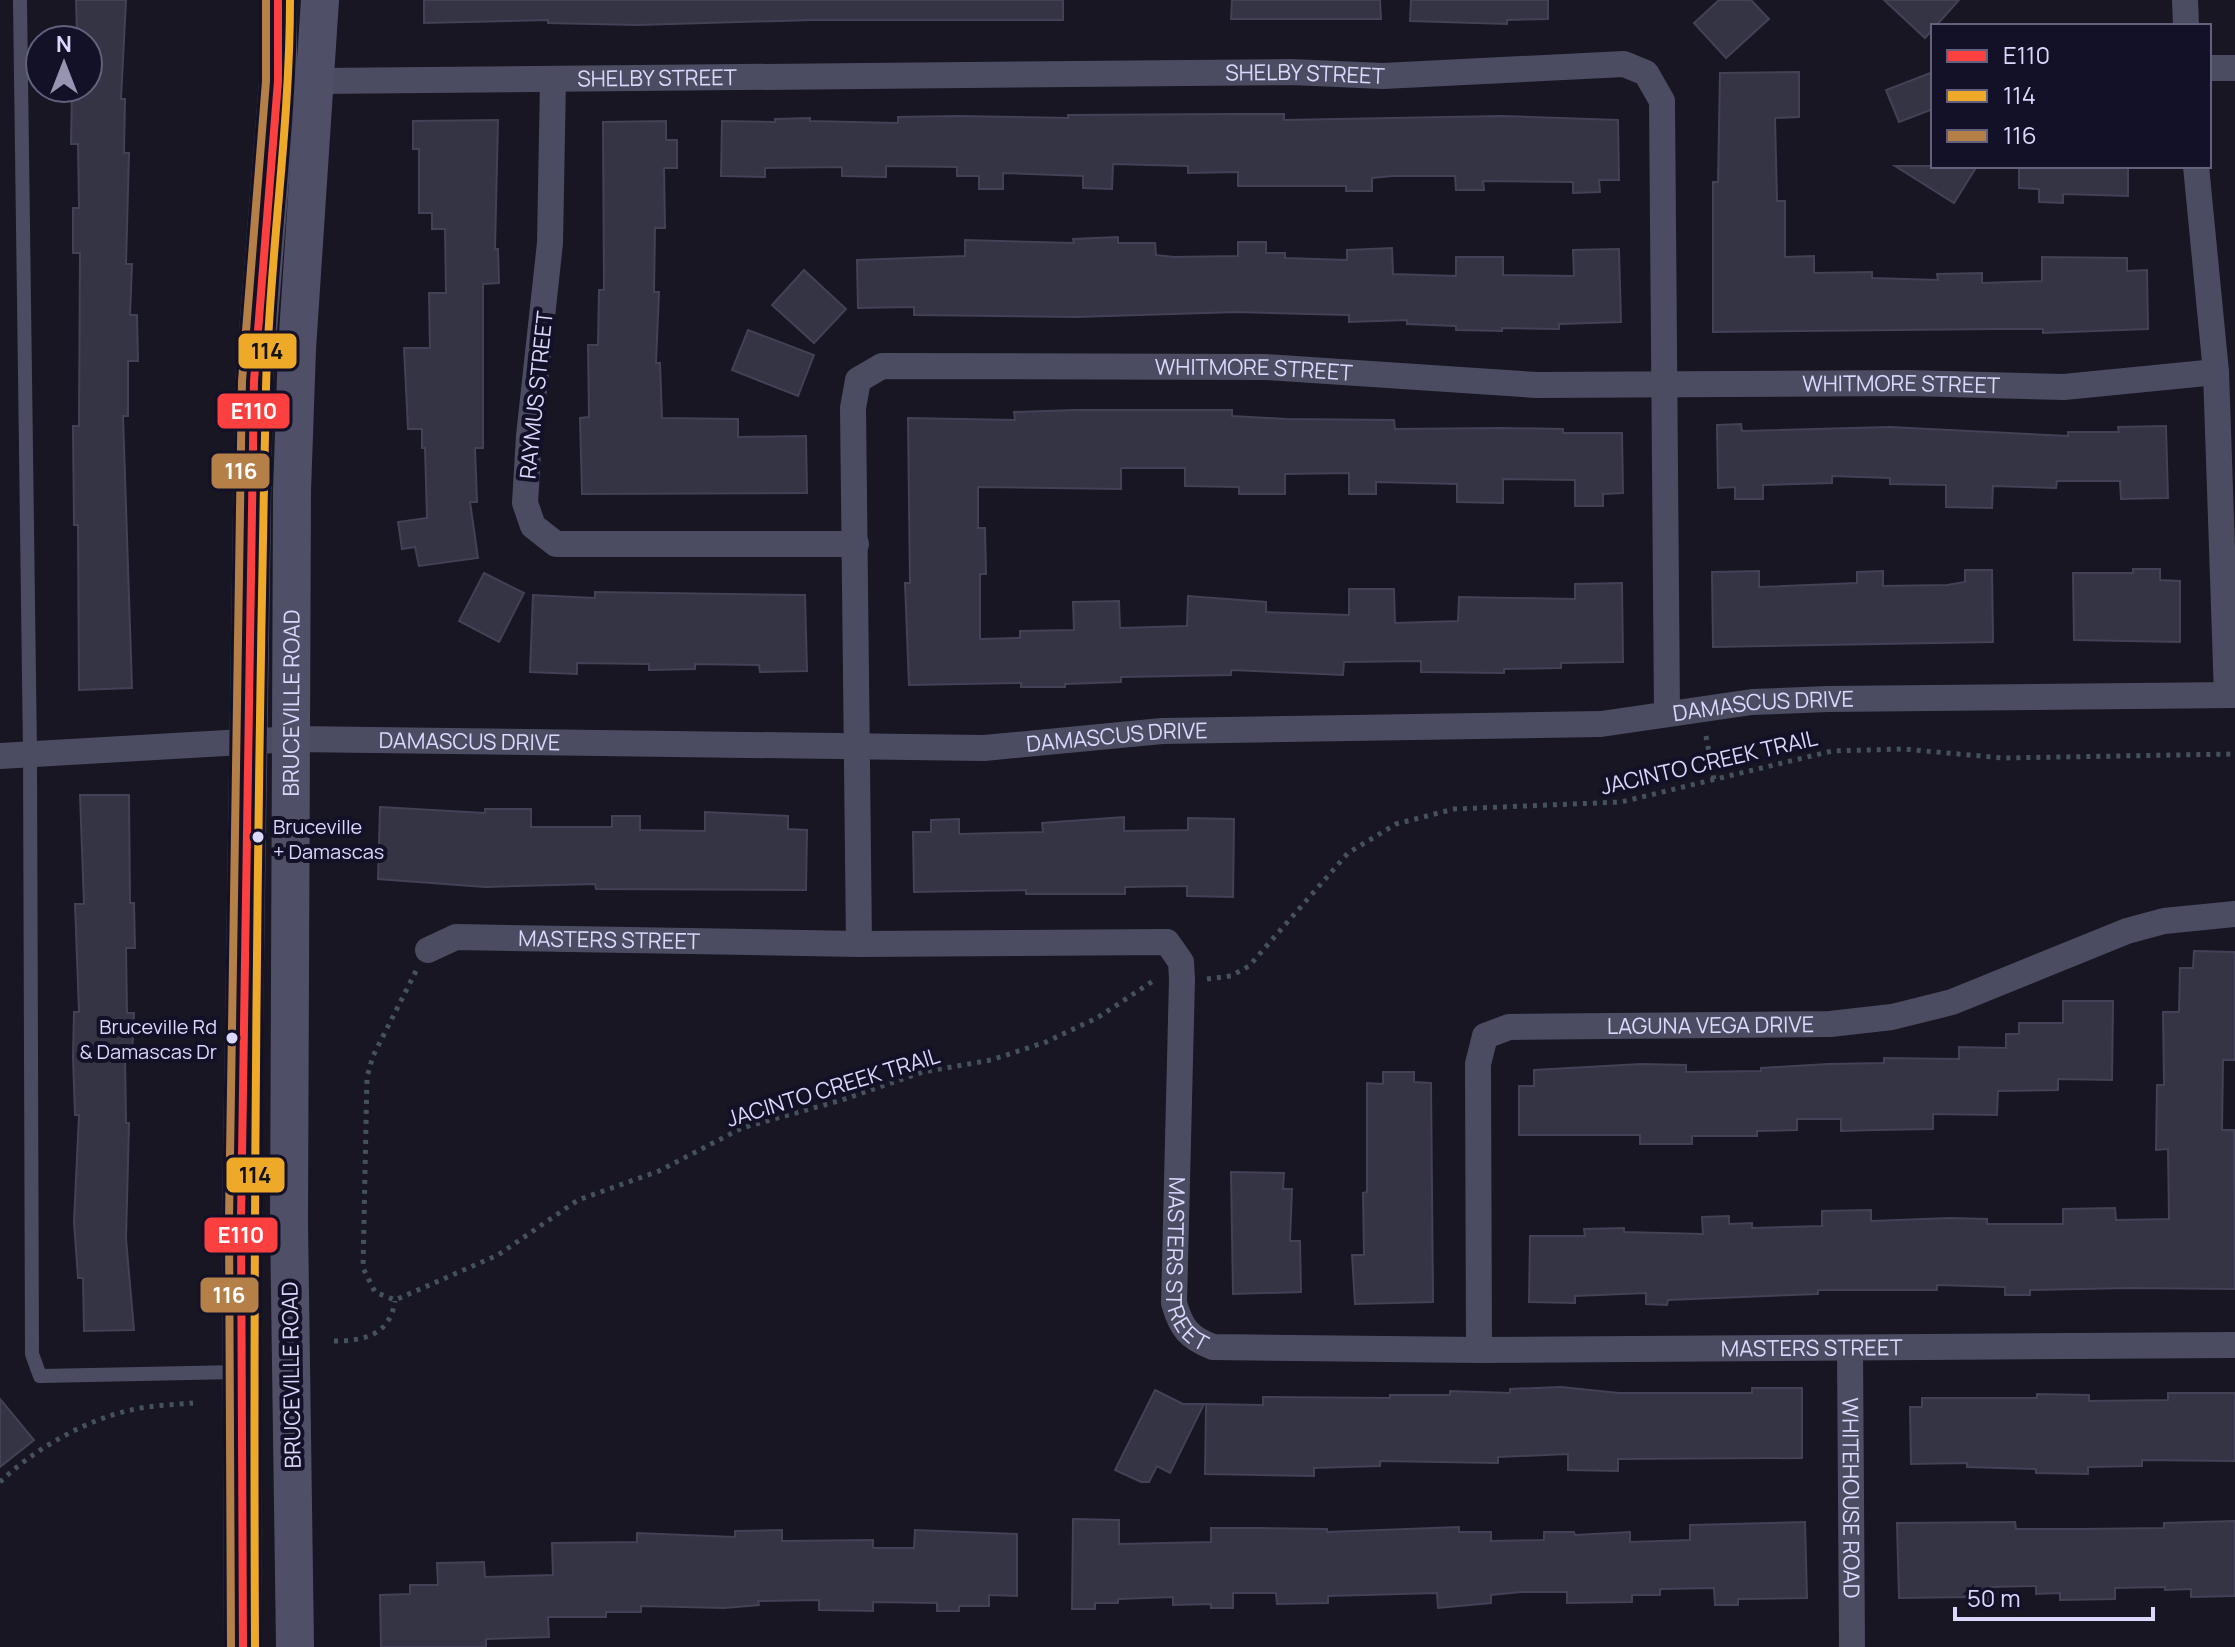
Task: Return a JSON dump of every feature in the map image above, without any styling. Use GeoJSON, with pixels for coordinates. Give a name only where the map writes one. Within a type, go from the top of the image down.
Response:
{"type":"FeatureCollection","features":[{"type":"Feature","properties":{"kind":"main road","name":"BRUCEVILLE ROAD"},"geometry":{"type":"LineString","coordinates":[[243,1647],[241,1372],[254,381],[278,81],[278,0]]}},
{"type":"Feature","properties":{"kind":"main road","name":"BRUCEVILLE ROAD"},"geometry":{"type":"LineString","coordinates":[[295,1647],[289,1222],[294,407],[320,0]]}},
{"type":"Feature","properties":{"kind":"street"},"geometry":{"type":"LineString","coordinates":[[2185,0],[2186,24]]}},
{"type":"Feature","properties":{"kind":"street","name":"SHELBY STREET"},"geometry":{"type":"LineString","coordinates":[[317,81],[1275,72],[1383,76],[1624,64],[1646,73],[1662,101],[1667,713]]}},
{"type":"Feature","properties":{"kind":"street"},"geometry":{"type":"LineString","coordinates":[[2211,68],[2235,68]]}},
{"type":"Feature","properties":{"kind":"street","name":"RAYMUS STREET"},"geometry":{"type":"LineString","coordinates":[[553,79],[550,243],[525,503],[533,526],[556,544],[856,544]]}},
{"type":"Feature","properties":{"kind":"street"},"geometry":{"type":"LineString","coordinates":[[2196,168],[2216,372],[2231,695]]}},
{"type":"Feature","properties":{"kind":"street","name":"WHITMORE STREET"},"geometry":{"type":"LineString","coordinates":[[859,944],[853,408],[858,380],[882,366],[1265,367],[1474,384],[1909,383],[2064,387],[2216,372]]}},
{"type":"Feature","properties":{"kind":"street","name":"DAMASCUS DRIVE"},"geometry":{"type":"LineString","coordinates":[[0,756],[294,739],[984,748],[1162,731],[1601,724],[1752,702],[2231,695]]}},
{"type":"Feature","properties":{"kind":"street","name":"LAGUNA VEGA DRIVE"},"geometry":{"type":"LineString","coordinates":[[1479,1350],[1478,1064],[1485,1036],[1509,1027],[1830,1024],[1892,1017],[1952,1002],[2127,931],[2164,921],[2235,914]]}},
{"type":"Feature","properties":{"kind":"street","name":"MASTERS STREET"},"geometry":{"type":"LineString","coordinates":[[428,950],[456,937],[859,944],[1167,942],[1181,962],[1182,979],[1174,1303],[1180,1323],[1192,1339],[1213,1347],[1479,1350],[2235,1345]]}},
{"type":"Feature","properties":{"kind":"street","name":"WHITEHOUSE ROAD"},"geometry":{"type":"LineString","coordinates":[[1850,1348],[1852,1647]]}},
{"type":"Feature","properties":{"kind":"lane"},"geometry":{"type":"LineString","coordinates":[[20,0],[30,752],[32,1354],[40,1376],[241,1372]]}},
{"type":"Feature","properties":{"kind":"path"},"geometry":{"type":"LineString","coordinates":[[1706,736],[1714,780]]}},
{"type":"Feature","properties":{"kind":"path","name":"JACINTO CREEK TRAIL"},"geometry":{"type":"LineString","coordinates":[[1207,979],[1231,976],[1249,966],[1332,868],[1360,845],[1396,824],[1454,809],[1621,802],[1808,755],[1871,749],[2003,758],[2235,754]]}},
{"type":"Feature","properties":{"kind":"path","name":"JACINTO CREEK TRAIL"},"geometry":{"type":"LineString","coordinates":[[395,1300],[498,1255],[578,1200],[659,1171],[742,1128],[923,1072],[991,1060],[1046,1042],[1097,1018],[1156,979]]}},
{"type":"Feature","properties":{"kind":"path"},"geometry":{"type":"LineString","coordinates":[[334,1341],[361,1341],[392,1317],[395,1300],[375,1292],[363,1268],[365,1095],[373,1056],[404,995]]}},
{"type":"Feature","properties":{"kind":"path"},"geometry":{"type":"LineString","coordinates":[[0,1482],[40,1450],[104,1418],[132,1409],[193,1403]]}},
{"type":"Feature","properties":{"kind":"building"},"geometry":{"type":"Polygon","coordinates":[[[76,0],[126,0],[121,99],[125,99],[124,153],[129,153],[126,264],[132,264],[130,315],[137,315],[138,361],[128,361],[128,416],[123,416],[132,688],[79,690],[78,525],[74,525],[73,426],[79,426],[80,253],[73,253],[73,208],[79,208],[78,144],[71,144],[72,104],[104,104],[104,24],[77,24],[76,0]]]}},
{"type":"Feature","properties":{"kind":"building"},"geometry":{"type":"Polygon","coordinates":[[[424,0],[1063,0],[1063,20],[812,20],[637,25],[548,23],[548,20],[424,23],[424,0]]]}},
{"type":"Feature","properties":{"kind":"building"},"geometry":{"type":"Polygon","coordinates":[[[1232,0],[1380,0],[1381,19],[1231,19],[1232,0]]]}},
{"type":"Feature","properties":{"kind":"building"},"geometry":{"type":"Polygon","coordinates":[[[1411,0],[1548,0],[1548,19],[1507,20],[1507,24],[1410,21],[1411,0]]]}},
{"type":"Feature","properties":{"kind":"building"},"geometry":{"type":"Polygon","coordinates":[[[1719,0],[1751,0],[1769,19],[1726,58],[1694,23],[1719,0]]]}},
{"type":"Feature","properties":{"kind":"building"},"geometry":{"type":"Polygon","coordinates":[[[1884,0],[1959,0],[1938,24],[1931,24],[1931,31],[1925,38],[1884,0]]]}},
{"type":"Feature","properties":{"kind":"building"},"geometry":{"type":"Polygon","coordinates":[[[1799,72],[1799,117],[1775,118],[1777,201],[1785,201],[1785,257],[1814,256],[1814,273],[1872,272],[1872,278],[1938,280],[1937,274],[1982,273],[1982,283],[2042,281],[2042,257],[2127,258],[2127,271],[2147,270],[2148,329],[2043,333],[2043,329],[1713,332],[1713,182],[1718,182],[1720,73],[1799,72]]]}},
{"type":"Feature","properties":{"kind":"building"},"geometry":{"type":"Polygon","coordinates":[[[1931,73],[1931,110],[1899,122],[1886,90],[1931,73]]]}},
{"type":"Feature","properties":{"kind":"building"},"geometry":{"type":"Polygon","coordinates":[[[1284,114],[1284,120],[1501,116],[1618,120],[1619,180],[1599,180],[1600,192],[1573,193],[1573,182],[1483,181],[1484,190],[1456,190],[1455,176],[1393,176],[1372,178],[1372,191],[1346,191],[1346,186],[1238,186],[1238,172],[1188,173],[1188,166],[1113,164],[1112,189],[1083,188],[1083,176],[1003,173],[1003,189],[979,189],[979,176],[957,176],[957,167],[886,166],[886,177],[842,176],[842,167],[765,168],[765,177],[721,176],[722,121],[775,122],[775,119],[810,118],[810,121],[898,123],[898,117],[1284,114]]]}},
{"type":"Feature","properties":{"kind":"building"},"geometry":{"type":"Polygon","coordinates":[[[498,120],[495,249],[498,249],[499,283],[483,284],[483,448],[475,448],[477,502],[470,502],[478,558],[419,566],[415,547],[402,549],[398,522],[427,518],[425,448],[422,448],[422,429],[408,429],[404,348],[430,348],[429,293],[446,293],[445,229],[432,229],[432,213],[419,213],[419,149],[413,149],[413,121],[498,120]]]}},
{"type":"Feature","properties":{"kind":"building"},"geometry":{"type":"Polygon","coordinates":[[[666,121],[666,140],[677,140],[677,168],[664,168],[665,228],[655,228],[654,292],[659,292],[656,363],[660,363],[662,418],[738,419],[738,437],[806,436],[807,493],[582,494],[580,418],[589,417],[588,345],[598,345],[599,290],[604,290],[603,122],[666,121]]]}},
{"type":"Feature","properties":{"kind":"building"},"geometry":{"type":"Polygon","coordinates":[[[1895,166],[1976,168],[1954,203],[1895,166]]]}},
{"type":"Feature","properties":{"kind":"building"},"geometry":{"type":"Polygon","coordinates":[[[2019,168],[2128,168],[2128,196],[2063,194],[2063,203],[2039,202],[2039,189],[2019,188],[2019,168]]]}},
{"type":"Feature","properties":{"kind":"building"},"geometry":{"type":"Polygon","coordinates":[[[1118,237],[1118,243],[1155,243],[1156,255],[1174,257],[1238,256],[1238,242],[1266,242],[1266,253],[1285,253],[1285,258],[1347,260],[1347,250],[1392,248],[1393,274],[1456,276],[1456,257],[1503,257],[1503,275],[1574,276],[1573,250],[1619,249],[1621,322],[1559,324],[1559,329],[1502,328],[1502,331],[1456,330],[1456,326],[1407,324],[1407,320],[1349,322],[1349,315],[1237,312],[1076,317],[914,315],[914,307],[858,308],[857,260],[965,256],[965,240],[1074,243],[1073,239],[1118,237]]]}},
{"type":"Feature","properties":{"kind":"building"},"geometry":{"type":"Polygon","coordinates":[[[804,270],[846,309],[814,343],[772,305],[804,270]]]}},
{"type":"Feature","properties":{"kind":"building"},"geometry":{"type":"Polygon","coordinates":[[[748,330],[814,355],[798,396],[732,370],[748,330]]]}},
{"type":"Feature","properties":{"kind":"building"},"geometry":{"type":"Polygon","coordinates":[[[1232,410],[1232,416],[1394,420],[1395,429],[1563,429],[1563,433],[1622,433],[1623,493],[1603,494],[1603,506],[1575,506],[1575,480],[1503,479],[1503,503],[1457,502],[1457,484],[1376,482],[1376,494],[1349,494],[1349,473],[1285,474],[1285,494],[1239,494],[1239,487],[1185,486],[1185,468],[1121,468],[1121,489],[978,487],[978,528],[985,528],[986,574],[980,574],[980,639],[1020,638],[1020,631],[1074,630],[1073,602],[1119,601],[1120,628],[1187,626],[1188,596],[1266,602],[1266,612],[1349,615],[1349,589],[1394,589],[1395,623],[1458,621],[1459,597],[1575,599],[1575,584],[1622,583],[1623,662],[1561,663],[1561,668],[1504,669],[1504,673],[1421,672],[1421,661],[1344,662],[1343,675],[1231,670],[1231,675],[1121,677],[1121,682],[1065,684],[1065,687],[1021,687],[1021,683],[909,685],[905,583],[910,583],[908,418],[1015,420],[1014,412],[1232,410]]]}},
{"type":"Feature","properties":{"kind":"building"},"geometry":{"type":"Polygon","coordinates":[[[1741,424],[1742,431],[1890,427],[2068,436],[2068,432],[2119,432],[2118,427],[2166,426],[2168,498],[2121,499],[2120,481],[2057,481],[2056,488],[1993,486],[1992,508],[1946,507],[1946,485],[1890,484],[1890,478],[1832,476],[1832,483],[1763,485],[1763,499],[1735,499],[1735,487],[1718,488],[1717,425],[1741,424]]]}},
{"type":"Feature","properties":{"kind":"building"},"geometry":{"type":"Polygon","coordinates":[[[2133,569],[2160,569],[2160,580],[2180,581],[2180,642],[2074,640],[2073,573],[2133,573],[2133,569]]]}},
{"type":"Feature","properties":{"kind":"building"},"geometry":{"type":"Polygon","coordinates":[[[1965,570],[1992,570],[1993,642],[1713,647],[1712,572],[1759,571],[1759,587],[1857,583],[1857,572],[1883,571],[1883,586],[1947,585],[1965,582],[1965,570]]]}},
{"type":"Feature","properties":{"kind":"building"},"geometry":{"type":"Polygon","coordinates":[[[484,573],[524,593],[499,642],[459,621],[484,573]]]}},
{"type":"Feature","properties":{"kind":"building"},"geometry":{"type":"Polygon","coordinates":[[[595,592],[805,595],[807,671],[760,672],[759,665],[695,664],[695,669],[649,670],[649,664],[577,663],[577,674],[530,672],[533,595],[595,598],[595,592]]]}},
{"type":"Feature","properties":{"kind":"building"},"geometry":{"type":"Polygon","coordinates":[[[80,795],[129,795],[130,903],[134,903],[135,948],[126,948],[127,1013],[134,1013],[132,1058],[125,1058],[126,1123],[129,1123],[126,1239],[134,1330],[84,1331],[83,1278],[78,1278],[74,1222],[79,1115],[75,1115],[73,1057],[74,1012],[79,1012],[75,904],[84,904],[80,795]]]}},
{"type":"Feature","properties":{"kind":"building"},"geometry":{"type":"Polygon","coordinates":[[[380,807],[485,813],[485,809],[531,809],[531,827],[612,827],[612,816],[640,816],[640,830],[705,831],[705,812],[788,816],[788,829],[807,830],[806,890],[596,889],[595,884],[485,887],[378,879],[380,807]]]}},
{"type":"Feature","properties":{"kind":"building"},"geometry":{"type":"Polygon","coordinates":[[[1124,817],[1124,831],[1188,830],[1188,818],[1234,819],[1233,897],[1187,896],[1187,886],[1125,887],[1125,894],[1026,894],[1026,890],[914,892],[913,832],[931,832],[931,820],[959,819],[959,834],[1043,832],[1042,823],[1124,817]]]}},
{"type":"Feature","properties":{"kind":"building"},"geometry":{"type":"Polygon","coordinates":[[[2194,951],[2235,952],[2235,1060],[2223,1060],[2222,1130],[2234,1130],[2235,1289],[2030,1290],[2030,1295],[2005,1295],[2005,1287],[1937,1285],[1937,1290],[1818,1290],[1818,1294],[1668,1300],[1667,1305],[1646,1304],[1646,1293],[1575,1296],[1575,1303],[1529,1302],[1530,1236],[1585,1236],[1584,1229],[1624,1228],[1624,1232],[1703,1234],[1702,1217],[1729,1216],[1729,1224],[1752,1223],[1752,1228],[1822,1226],[1822,1211],[1871,1210],[1871,1221],[1950,1218],[1987,1219],[1987,1224],[2063,1224],[2063,1209],[2115,1208],[2116,1220],[2169,1219],[2168,1149],[2156,1150],[2157,1085],[2164,1085],[2163,1012],[2179,1012],[2180,968],[2193,968],[2194,951]]]}},
{"type":"Feature","properties":{"kind":"building"},"geometry":{"type":"Polygon","coordinates":[[[2063,1001],[2113,1001],[2112,1080],[2058,1079],[2058,1090],[1998,1091],[1997,1115],[1933,1114],[1933,1129],[1841,1131],[1841,1119],[1797,1119],[1797,1130],[1757,1131],[1757,1136],[1692,1136],[1692,1144],[1640,1144],[1640,1135],[1519,1135],[1519,1086],[1534,1086],[1534,1070],[1641,1064],[1686,1065],[1686,1072],[1761,1071],[1761,1068],[1884,1063],[1884,1058],[1959,1059],[1959,1047],[2006,1048],[2006,1034],[2019,1034],[2019,1023],[2063,1023],[2063,1001]]]}},
{"type":"Feature","properties":{"kind":"building"},"geometry":{"type":"Polygon","coordinates":[[[1383,1072],[1414,1072],[1414,1082],[1431,1083],[1433,1302],[1355,1304],[1352,1255],[1364,1255],[1367,1083],[1383,1084],[1383,1072]]]}},
{"type":"Feature","properties":{"kind":"building"},"geometry":{"type":"Polygon","coordinates":[[[1231,1172],[1284,1173],[1283,1189],[1292,1189],[1290,1241],[1300,1241],[1301,1292],[1233,1294],[1231,1172]]]}},
{"type":"Feature","properties":{"kind":"building"},"geometry":{"type":"Polygon","coordinates":[[[1561,1387],[1619,1393],[1752,1393],[1752,1388],[1802,1388],[1802,1458],[1618,1459],[1618,1471],[1568,1470],[1568,1454],[1498,1457],[1498,1463],[1380,1461],[1380,1466],[1314,1468],[1314,1476],[1205,1474],[1206,1404],[1263,1405],[1263,1397],[1390,1398],[1390,1395],[1450,1395],[1450,1391],[1510,1393],[1510,1389],[1561,1387]]]}},
{"type":"Feature","properties":{"kind":"building"},"geometry":{"type":"Polygon","coordinates":[[[1155,1390],[1183,1404],[1204,1404],[1170,1473],[1157,1466],[1149,1482],[1141,1482],[1115,1470],[1155,1390]]]}},
{"type":"Feature","properties":{"kind":"building"},"geometry":{"type":"Polygon","coordinates":[[[2168,1393],[2235,1393],[2235,1461],[2142,1460],[2142,1466],[2088,1467],[2088,1474],[1967,1467],[1967,1463],[1911,1464],[1910,1407],[1922,1407],[1922,1398],[2037,1398],[2037,1394],[2089,1395],[2089,1401],[2168,1400],[2168,1393]]]}},
{"type":"Feature","properties":{"kind":"building"},"geometry":{"type":"Polygon","coordinates":[[[0,1399],[34,1440],[0,1467],[0,1399]]]}},
{"type":"Feature","properties":{"kind":"building"},"geometry":{"type":"Polygon","coordinates":[[[1073,1519],[1119,1520],[1119,1544],[1211,1542],[1211,1528],[1327,1529],[1327,1532],[1459,1527],[1459,1532],[1491,1532],[1491,1541],[1544,1540],[1544,1532],[1574,1532],[1575,1535],[1630,1532],[1630,1542],[1690,1540],[1690,1525],[1805,1522],[1807,1598],[1738,1599],[1738,1605],[1715,1605],[1714,1588],[1660,1589],[1660,1595],[1632,1595],[1632,1602],[1567,1603],[1567,1592],[1521,1592],[1491,1595],[1491,1603],[1438,1608],[1437,1593],[1328,1596],[1328,1603],[1277,1604],[1276,1593],[1233,1593],[1233,1608],[1211,1608],[1211,1604],[1173,1605],[1173,1597],[1118,1599],[1118,1603],[1095,1603],[1095,1609],[1072,1609],[1073,1519]]]}},
{"type":"Feature","properties":{"kind":"building"},"geometry":{"type":"Polygon","coordinates":[[[2235,1521],[2235,1596],[2191,1597],[2191,1589],[2165,1590],[2165,1587],[2115,1588],[2115,1599],[2060,1600],[2060,1593],[2036,1594],[2036,1586],[1990,1587],[1991,1603],[1970,1603],[1970,1597],[1899,1598],[1897,1523],[2015,1522],[2016,1529],[2082,1529],[2164,1528],[2164,1523],[2235,1521]]]}},
{"type":"Feature","properties":{"kind":"building"},"geometry":{"type":"Polygon","coordinates":[[[782,1530],[782,1541],[873,1540],[873,1548],[914,1548],[915,1530],[1017,1534],[1017,1596],[989,1595],[989,1606],[959,1606],[959,1611],[937,1611],[937,1603],[873,1602],[873,1611],[819,1610],[819,1600],[758,1601],[759,1605],[724,1608],[641,1606],[641,1612],[606,1612],[606,1617],[548,1617],[549,1637],[486,1639],[486,1647],[381,1647],[380,1595],[410,1594],[410,1585],[438,1585],[437,1563],[484,1562],[485,1577],[553,1575],[552,1543],[637,1542],[637,1533],[735,1537],[735,1531],[782,1530]]]}},
{"type":"Feature","properties":{"kind":"transit line","name":"116"},"geometry":{"type":"LineString","coordinates":[[231,1647],[229,1220],[242,381],[266,81],[266,0]]}},
{"type":"Feature","properties":{"kind":"transit line","name":"E110"},"geometry":{"type":"LineString","coordinates":[[243,1647],[241,1220],[254,381],[278,81],[278,0]]}},
{"type":"Feature","properties":{"kind":"transit line","name":"114"},"geometry":{"type":"LineString","coordinates":[[255,1647],[256,1018],[266,388],[287,97],[290,0]]}},
{"type":"Feature","properties":{"kind":"place","name":"Bruceville + Damascas"},"geometry":{"type":"Point","coordinates":[258,837]}},
{"type":"Feature","properties":{"kind":"place","name":"Bruceville Rd & Damascas Dr"},"geometry":{"type":"Point","coordinates":[232,1038]}}]}
